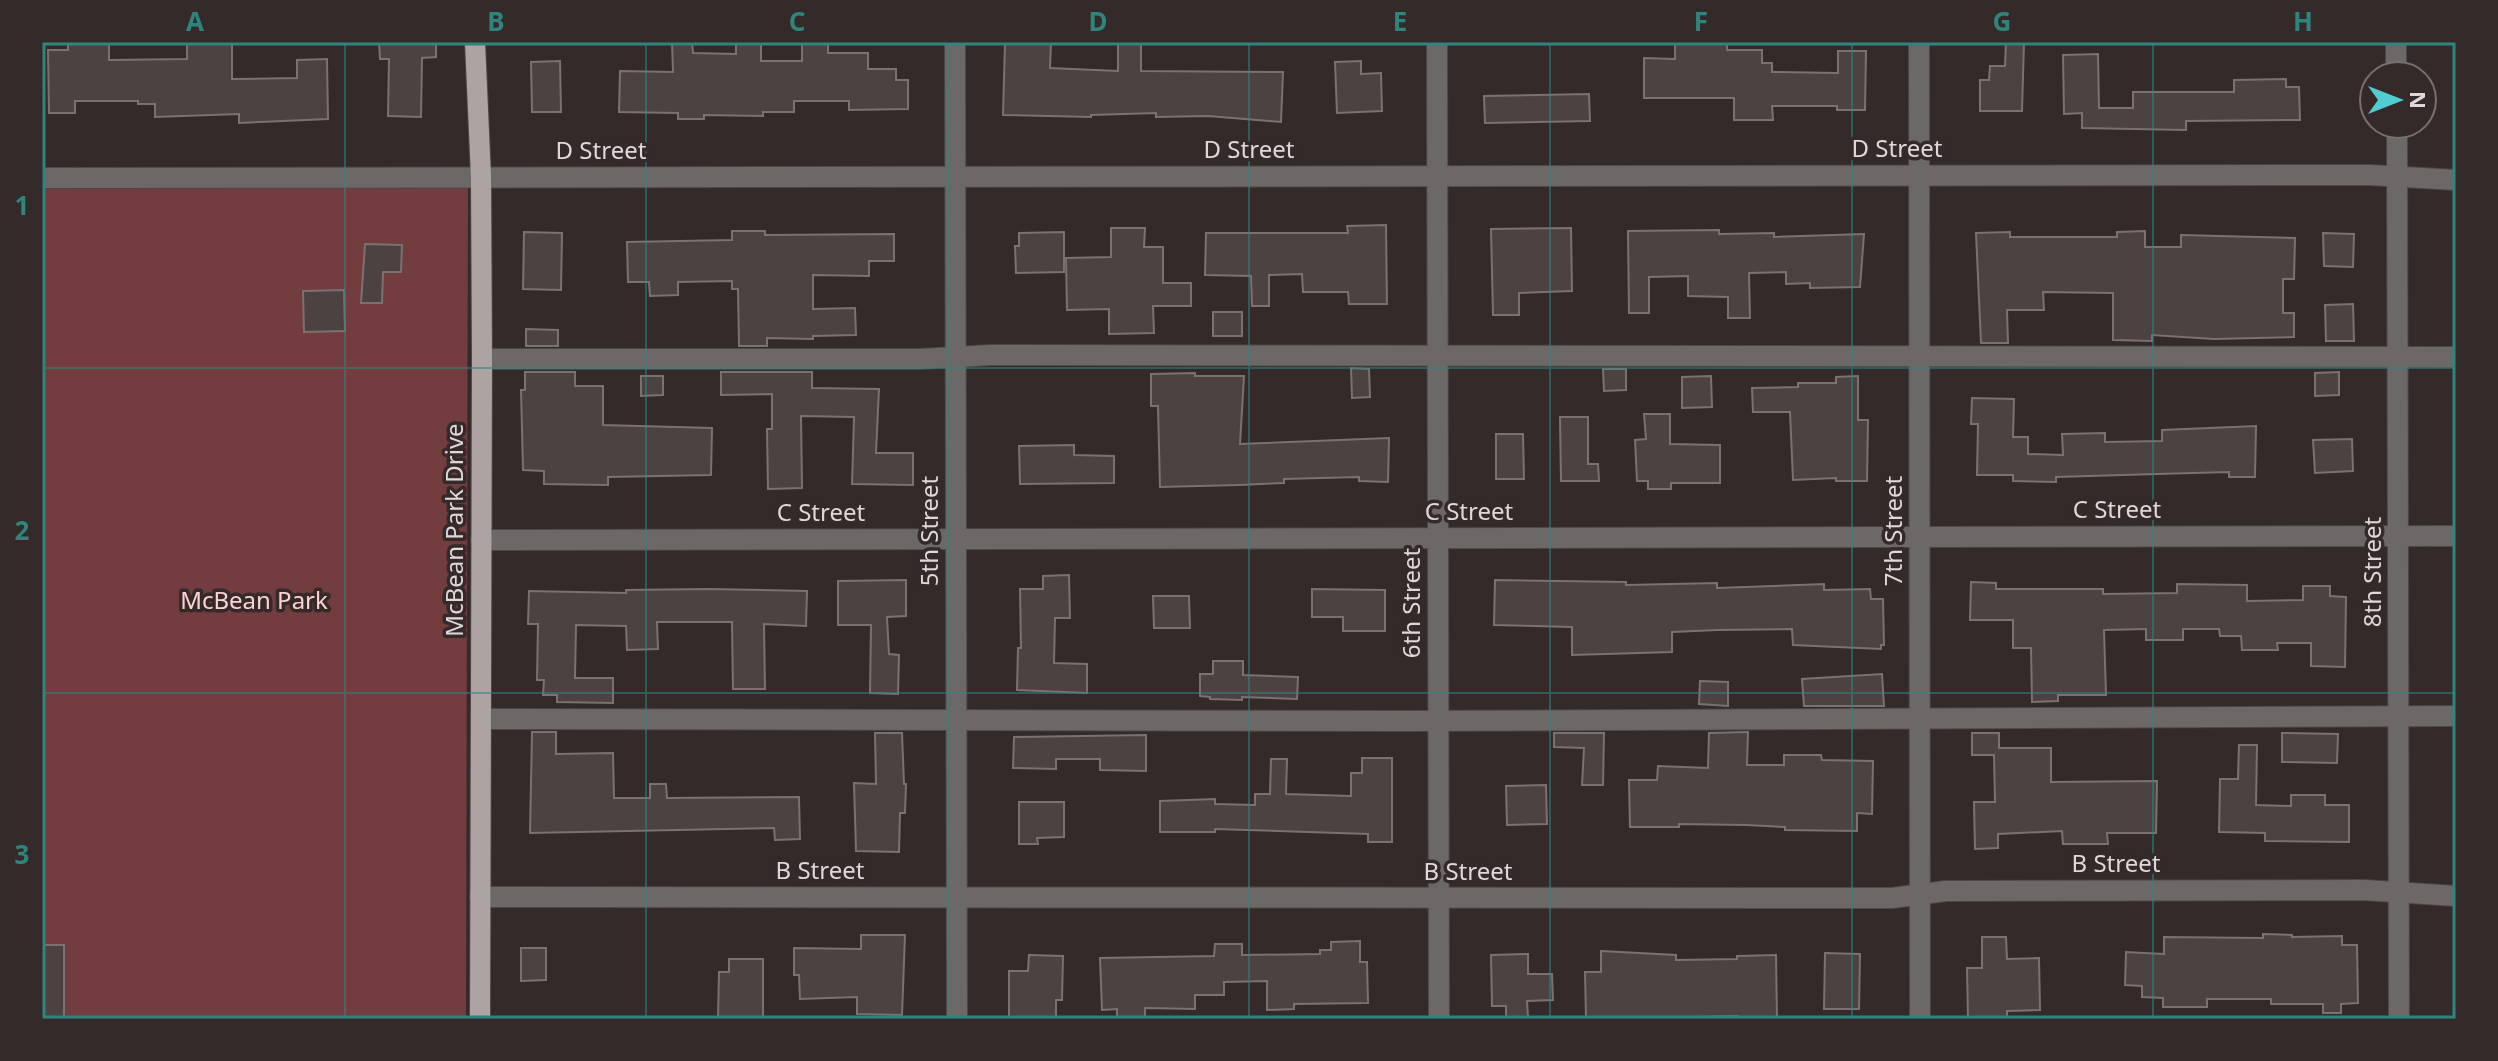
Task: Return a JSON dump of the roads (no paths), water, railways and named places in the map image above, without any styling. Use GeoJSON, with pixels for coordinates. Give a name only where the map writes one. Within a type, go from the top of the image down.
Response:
{"type":"FeatureCollection","features":[{"type":"Feature","properties":{"kind":"main road","name":"McBean Park Drive"},"geometry":{"type":"LineString","coordinates":[[475,42],[481,177],[482,359],[480,1019]]}},
{"type":"Feature","properties":{"kind":"street","name":"5th Street"},"geometry":{"type":"LineString","coordinates":[[955,42],[957,1019]]}},
{"type":"Feature","properties":{"kind":"street","name":"6th Street"},"geometry":{"type":"LineString","coordinates":[[1437,42],[1439,1019]]}},
{"type":"Feature","properties":{"kind":"street","name":"7th Street"},"geometry":{"type":"LineString","coordinates":[[1919,42],[1920,1019]]}},
{"type":"Feature","properties":{"kind":"street","name":"8th Street"},"geometry":{"type":"LineString","coordinates":[[2397,140],[2399,1019]]}},
{"type":"Feature","properties":{"kind":"street","name":"D Street"},"geometry":{"type":"LineString","coordinates":[[42,178],[2370,175],[2456,180]]}},
{"type":"Feature","properties":{"kind":"street"},"geometry":{"type":"LineString","coordinates":[[482,359],[1437,355],[2456,357]]}},
{"type":"Feature","properties":{"kind":"street","name":"C Street"},"geometry":{"type":"LineString","coordinates":[[481,540],[2456,536]]}},
{"type":"Feature","properties":{"kind":"street"},"geometry":{"type":"LineString","coordinates":[[481,719],[1438,720],[2456,716]]}},
{"type":"Feature","properties":{"kind":"street","name":"B Street"},"geometry":{"type":"LineString","coordinates":[[480,897],[1892,898],[1946,891],[2364,890],[2456,896]]}},
{"type":"Feature","properties":{"kind":"park label","name":"McBean Park"},"geometry":{"type":"Point","coordinates":[254,601]}}]}
